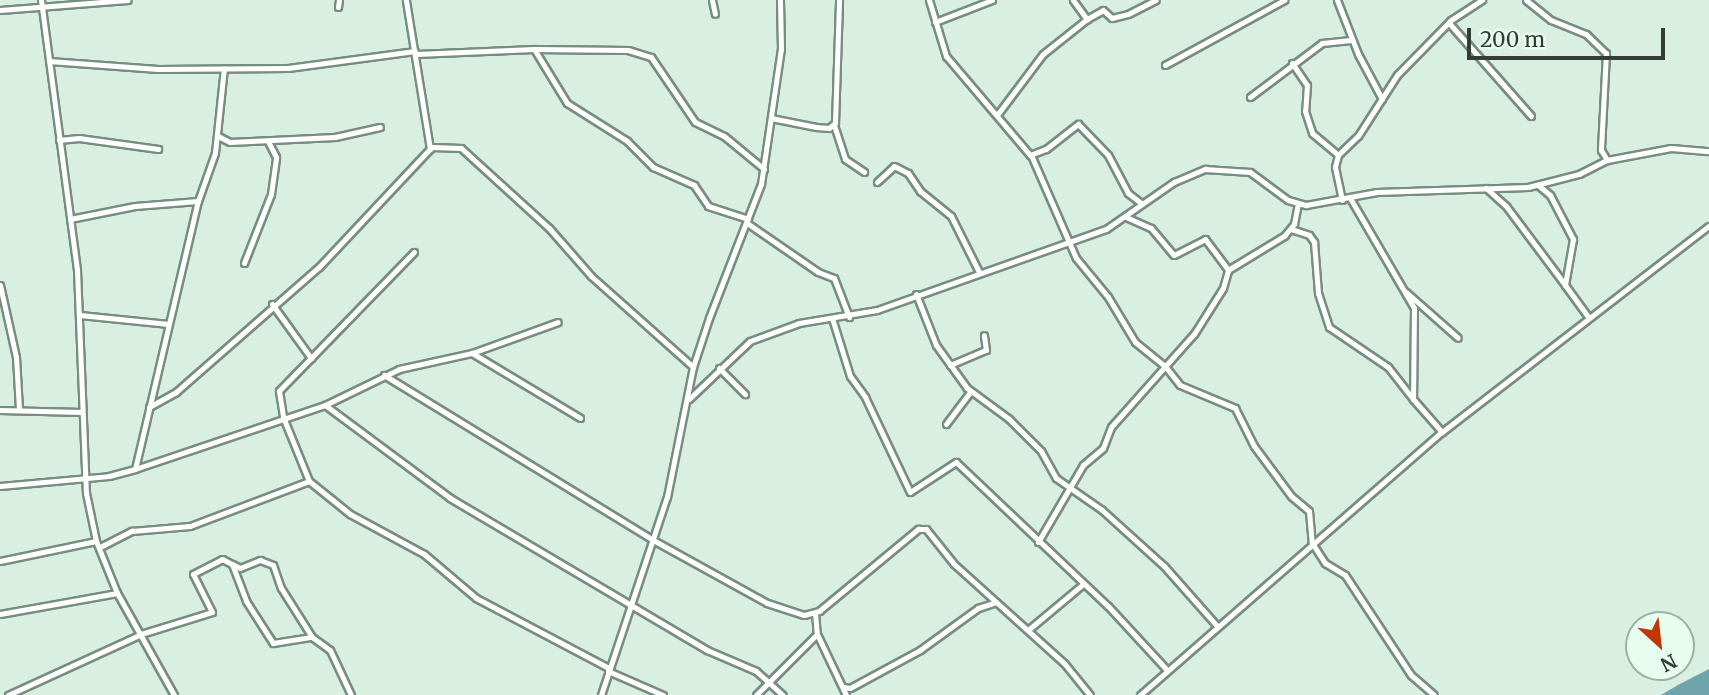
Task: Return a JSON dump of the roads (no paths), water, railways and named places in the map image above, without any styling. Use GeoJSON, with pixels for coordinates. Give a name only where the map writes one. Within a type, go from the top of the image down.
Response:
{"type":"FeatureCollection","features":[{"type":"Feature","properties":{"kind":"street"},"geometry":{"type":"LineString","coordinates":[[41,0],[80,315],[83,479],[99,544],[117,593],[174,695]]}},
{"type":"Feature","properties":{"kind":"street"},"geometry":{"type":"LineString","coordinates":[[0,10],[128,0]]}},
{"type":"Feature","properties":{"kind":"street"},"geometry":{"type":"LineString","coordinates":[[338,7],[339,0]]}},
{"type":"Feature","properties":{"kind":"street"},"geometry":{"type":"LineString","coordinates":[[406,0],[432,147]]}},
{"type":"Feature","properties":{"kind":"street"},"geometry":{"type":"LineString","coordinates":[[712,0],[715,14]]}},
{"type":"Feature","properties":{"kind":"street"},"geometry":{"type":"LineString","coordinates":[[601,695],[653,540],[689,399],[693,370],[748,221],[764,169],[781,49],[780,0]]}},
{"type":"Feature","properties":{"kind":"street"},"geometry":{"type":"LineString","coordinates":[[839,0],[834,125],[845,159],[863,172]]}},
{"type":"Feature","properties":{"kind":"street"},"geometry":{"type":"LineString","coordinates":[[929,0],[946,56],[1031,155],[1069,242],[1136,342],[1166,366],[1180,385],[1236,410],[1254,446],[1291,496],[1308,511],[1312,543],[1331,569],[1345,575],[1411,675],[1434,695]]}},
{"type":"Feature","properties":{"kind":"street"},"geometry":{"type":"LineString","coordinates":[[934,22],[992,0]]}},
{"type":"Feature","properties":{"kind":"street"},"geometry":{"type":"LineString","coordinates":[[1073,0],[1087,19]]}},
{"type":"Feature","properties":{"kind":"street"},"geometry":{"type":"LineString","coordinates":[[998,115],[1044,54],[1087,19],[1103,10],[1112,18],[1128,14],[1156,0]]}},
{"type":"Feature","properties":{"kind":"street"},"geometry":{"type":"LineString","coordinates":[[1165,65],[1284,0]]}},
{"type":"Feature","properties":{"kind":"street"},"geometry":{"type":"LineString","coordinates":[[1337,0],[1351,40],[1382,99]]}},
{"type":"Feature","properties":{"kind":"street"},"geometry":{"type":"LineString","coordinates":[[1342,200],[1335,167],[1338,155],[1358,136],[1397,75],[1448,23],[1482,0]]}},
{"type":"Feature","properties":{"kind":"street"},"geometry":{"type":"LineString","coordinates":[[1526,0],[1550,20],[1586,34],[1606,53],[1601,150],[1607,160]]}},
{"type":"Feature","properties":{"kind":"street"},"geometry":{"type":"LineString","coordinates":[[1448,23],[1531,116]]}},
{"type":"Feature","properties":{"kind":"street"},"geometry":{"type":"LineString","coordinates":[[1442,31],[1452,30]]}},
{"type":"Feature","properties":{"kind":"street"},"geometry":{"type":"LineString","coordinates":[[1250,97],[1292,63],[1330,40],[1351,40]]}},
{"type":"Feature","properties":{"kind":"street"},"geometry":{"type":"LineString","coordinates":[[534,50],[567,103],[627,141],[653,167],[694,186],[708,206],[748,221],[818,272],[834,278],[849,317]]}},
{"type":"Feature","properties":{"kind":"street"},"geometry":{"type":"LineString","coordinates":[[48,61],[158,69],[288,68],[415,53],[628,50],[651,57],[695,122],[724,136],[764,169]]}},
{"type":"Feature","properties":{"kind":"street"},"geometry":{"type":"LineString","coordinates":[[1292,63],[1307,85],[1305,111],[1312,134],[1338,155]]}},
{"type":"Feature","properties":{"kind":"street"},"geometry":{"type":"LineString","coordinates":[[135,469],[198,201],[218,136],[224,68]]}},
{"type":"Feature","properties":{"kind":"street"},"geometry":{"type":"LineString","coordinates":[[771,118],[816,127],[834,125]]}},
{"type":"Feature","properties":{"kind":"street"},"geometry":{"type":"LineString","coordinates":[[1031,155],[1078,124],[1108,155],[1128,193],[1142,204]]}},
{"type":"Feature","properties":{"kind":"street"},"geometry":{"type":"LineString","coordinates":[[218,136],[230,142],[268,141],[354,136],[380,127]]}},
{"type":"Feature","properties":{"kind":"street"},"geometry":{"type":"LineString","coordinates":[[59,140],[79,138],[158,149]]}},
{"type":"Feature","properties":{"kind":"street"},"geometry":{"type":"LineString","coordinates":[[244,263],[271,194],[276,157],[268,141]]}},
{"type":"Feature","properties":{"kind":"street"},"geometry":{"type":"LineString","coordinates":[[149,407],[176,392],[272,304],[319,267],[432,147],[460,148],[549,228],[591,276],[693,370],[708,377]]}},
{"type":"Feature","properties":{"kind":"street"},"geometry":{"type":"LineString","coordinates":[[689,399],[708,377],[750,341],[799,323],[856,315],[1069,242],[1126,217],[1174,182],[1218,168],[1250,172],[1298,204],[1538,185],[1607,160],[1671,148],[1709,151]]}},
{"type":"Feature","properties":{"kind":"street"},"geometry":{"type":"LineString","coordinates":[[877,182],[894,166],[908,173],[920,191],[951,216],[979,272]]}},
{"type":"Feature","properties":{"kind":"street"},"geometry":{"type":"LineString","coordinates":[[1538,185],[1550,195],[1573,239],[1565,285]]}},
{"type":"Feature","properties":{"kind":"street"},"geometry":{"type":"LineString","coordinates":[[1485,188],[1506,205],[1588,317]]}},
{"type":"Feature","properties":{"kind":"street"},"geometry":{"type":"LineString","coordinates":[[1350,198],[1406,292],[1416,317],[1413,399]]}},
{"type":"Feature","properties":{"kind":"street"},"geometry":{"type":"LineString","coordinates":[[70,219],[135,206],[198,201]]}},
{"type":"Feature","properties":{"kind":"street"},"geometry":{"type":"LineString","coordinates":[[1038,542],[1083,465],[1103,449],[1111,427],[1140,391],[1194,334],[1223,288],[1228,270],[1291,229],[1298,204]]}},
{"type":"Feature","properties":{"kind":"street"},"geometry":{"type":"LineString","coordinates":[[1126,217],[1151,228],[1174,255],[1205,239],[1228,270]]}},
{"type":"Feature","properties":{"kind":"street"},"geometry":{"type":"LineString","coordinates":[[1140,695],[1442,432],[1709,226]]}},
{"type":"Feature","properties":{"kind":"street"},"geometry":{"type":"LineString","coordinates":[[1291,229],[1309,234],[1314,242],[1318,293],[1329,327],[1388,367],[1442,432]]}},
{"type":"Feature","properties":{"kind":"street"},"geometry":{"type":"LineString","coordinates":[[414,252],[279,391],[283,417],[309,481],[350,514],[424,554],[476,598],[608,670],[663,695]]}},
{"type":"Feature","properties":{"kind":"street"},"geometry":{"type":"LineString","coordinates":[[0,285],[16,357],[19,409]]}},
{"type":"Feature","properties":{"kind":"street"},"geometry":{"type":"LineString","coordinates":[[1406,292],[1458,338]]}},
{"type":"Feature","properties":{"kind":"street"},"geometry":{"type":"LineString","coordinates":[[916,294],[936,345],[971,391],[1017,427],[1068,488],[1102,510],[1164,566],[1217,626]]}},
{"type":"Feature","properties":{"kind":"street"},"geometry":{"type":"LineString","coordinates":[[845,302],[856,315]]}},
{"type":"Feature","properties":{"kind":"street"},"geometry":{"type":"LineString","coordinates":[[272,304],[312,358]]}},
{"type":"Feature","properties":{"kind":"street"},"geometry":{"type":"LineString","coordinates":[[80,315],[125,323],[169,324]]}},
{"type":"Feature","properties":{"kind":"street"},"geometry":{"type":"LineString","coordinates":[[832,318],[850,376],[865,397],[910,492],[956,462],[1133,631],[1167,670]]}},
{"type":"Feature","properties":{"kind":"street"},"geometry":{"type":"LineString","coordinates":[[0,485],[83,479],[135,469],[246,434],[283,417],[325,405],[384,375],[472,353],[558,322]]}},
{"type":"Feature","properties":{"kind":"street"},"geometry":{"type":"LineString","coordinates":[[950,365],[986,350],[984,335]]}},
{"type":"Feature","properties":{"kind":"street"},"geometry":{"type":"LineString","coordinates":[[472,353],[579,418]]}},
{"type":"Feature","properties":{"kind":"street"},"geometry":{"type":"LineString","coordinates":[[719,368],[745,394]]}},
{"type":"Feature","properties":{"kind":"street"},"geometry":{"type":"LineString","coordinates":[[384,375],[653,540],[767,603],[804,615],[815,613],[922,528],[1028,630],[1090,695]]}},
{"type":"Feature","properties":{"kind":"street"},"geometry":{"type":"LineString","coordinates":[[946,424],[971,391]]}},
{"type":"Feature","properties":{"kind":"street"},"geometry":{"type":"LineString","coordinates":[[325,405],[362,435],[387,448],[410,471],[632,607],[768,679],[783,695]]}},
{"type":"Feature","properties":{"kind":"street"},"geometry":{"type":"LineString","coordinates":[[0,410],[82,412]]}},
{"type":"Feature","properties":{"kind":"street"},"geometry":{"type":"LineString","coordinates":[[0,561],[99,544],[132,531],[190,526],[309,481]]}},
{"type":"Feature","properties":{"kind":"street"},"geometry":{"type":"LineString","coordinates":[[8,695],[141,634],[212,612],[193,574],[222,559],[240,568],[260,560],[273,565],[281,588],[312,637],[330,650],[351,695]]}},
{"type":"Feature","properties":{"kind":"street"},"geometry":{"type":"LineString","coordinates":[[232,564],[246,601],[273,643],[312,637]]}},
{"type":"Feature","properties":{"kind":"street"},"geometry":{"type":"LineString","coordinates":[[1028,630],[1082,585]]}},
{"type":"Feature","properties":{"kind":"street"},"geometry":{"type":"LineString","coordinates":[[0,614],[117,593]]}},
{"type":"Feature","properties":{"kind":"street"},"geometry":{"type":"LineString","coordinates":[[815,613],[817,634],[847,691],[920,650],[978,608],[996,602]]}},
{"type":"Feature","properties":{"kind":"street"},"geometry":{"type":"LineString","coordinates":[[756,695],[768,679],[817,634]]}},
{"type":"Feature","properties":{"kind":"water"},"geometry":{"type":"Polygon","coordinates":[[[1709,669],[1709,695],[1661,695],[1686,681],[1695,681],[1695,676],[1709,669]]]}}]}
